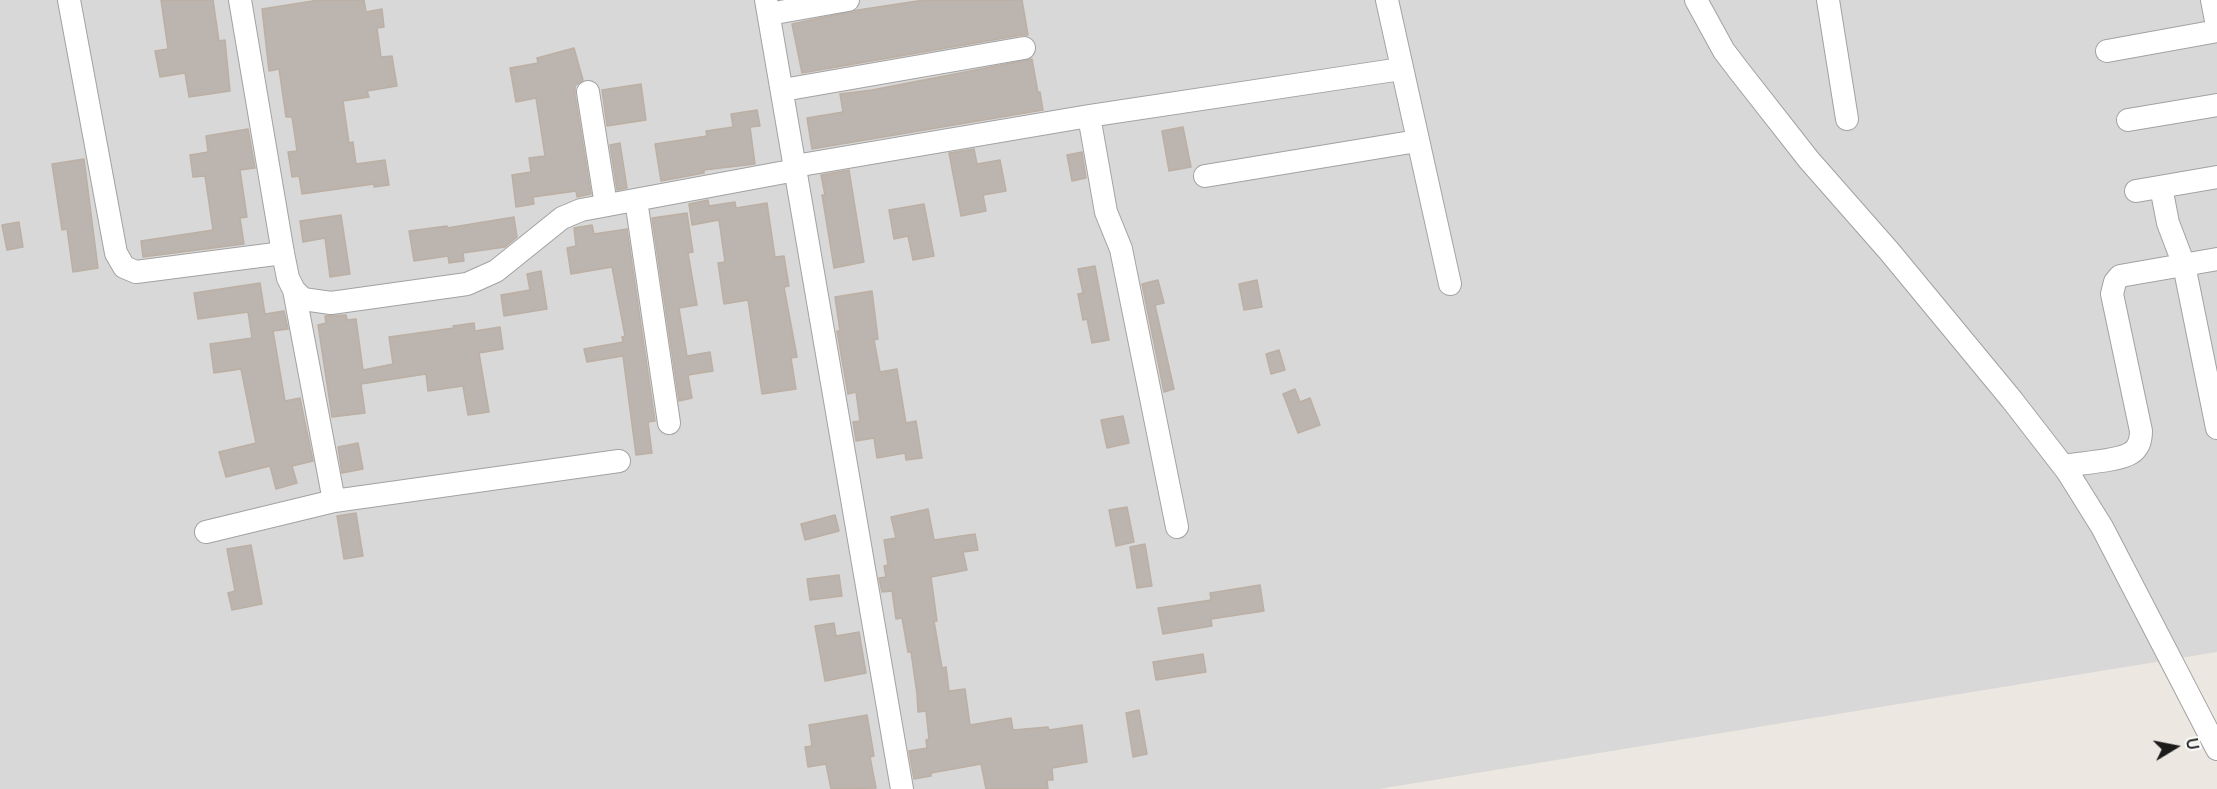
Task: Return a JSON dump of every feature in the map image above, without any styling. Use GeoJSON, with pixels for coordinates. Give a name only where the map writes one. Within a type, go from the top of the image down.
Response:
{"type":"FeatureCollection","features":[{"type":"Feature","properties":{"kind":"street"},"geometry":{"type":"LineString","coordinates":[[69,0],[116,253],[124,267],[136,272],[283,253]]}},
{"type":"Feature","properties":{"kind":"street"},"geometry":{"type":"LineString","coordinates":[[848,0],[767,7],[902,789]]}},
{"type":"Feature","properties":{"kind":"street"},"geometry":{"type":"LineString","coordinates":[[1387,0],[1450,284]]}},
{"type":"Feature","properties":{"kind":"street"},"geometry":{"type":"LineString","coordinates":[[1696,0],[1724,51],[1809,160],[1889,251],[2064,466],[2102,527],[2217,749]]}},
{"type":"Feature","properties":{"kind":"street"},"geometry":{"type":"LineString","coordinates":[[1828,0],[1847,119]]}},
{"type":"Feature","properties":{"kind":"street"},"geometry":{"type":"LineString","coordinates":[[2108,51],[2217,29],[2212,0]]}},
{"type":"Feature","properties":{"kind":"street"},"geometry":{"type":"LineString","coordinates":[[246,1],[283,253],[288,278],[294,290],[334,501]]}},
{"type":"Feature","properties":{"kind":"street"},"geometry":{"type":"LineString","coordinates":[[783,90],[1024,48]]}},
{"type":"Feature","properties":{"kind":"street"},"geometry":{"type":"LineString","coordinates":[[294,290],[303,298],[331,303],[467,284],[495,271],[562,218],[581,210],[796,168],[1089,116],[1401,69]]}},
{"type":"Feature","properties":{"kind":"street"},"geometry":{"type":"LineString","coordinates":[[588,92],[606,205]]}},
{"type":"Feature","properties":{"kind":"street"},"geometry":{"type":"LineString","coordinates":[[2128,120],[2217,105]]}},
{"type":"Feature","properties":{"kind":"street"},"geometry":{"type":"LineString","coordinates":[[1089,116],[1106,212],[1121,249],[1177,527]]}},
{"type":"Feature","properties":{"kind":"street"},"geometry":{"type":"LineString","coordinates":[[1205,176],[1417,141]]}},
{"type":"Feature","properties":{"kind":"street"},"geometry":{"type":"LineString","coordinates":[[2136,191],[2217,177]]}},
{"type":"Feature","properties":{"kind":"street"},"geometry":{"type":"LineString","coordinates":[[2161,187],[2168,223],[2184,265],[2217,428]]}},
{"type":"Feature","properties":{"kind":"street"},"geometry":{"type":"LineString","coordinates":[[636,200],[669,423]]}},
{"type":"Feature","properties":{"kind":"street"},"geometry":{"type":"LineString","coordinates":[[2064,466],[2122,456],[2132,453],[2137,448],[2141,431],[2112,294],[2115,282],[2120,276],[2217,259]]}},
{"type":"Feature","properties":{"kind":"street"},"geometry":{"type":"LineString","coordinates":[[206,532],[334,501],[619,461]]}},
{"type":"Feature","properties":{"kind":"shaded area"},"geometry":{"type":"Polygon","coordinates":[[[0,0],[2217,0],[2217,652],[1379,789],[0,789],[0,0]]]}},
{"type":"Feature","properties":{"kind":"building"},"geometry":{"type":"Polygon","coordinates":[[[161,0],[213,0],[219,41],[225,40],[230,91],[189,97],[185,73],[160,77],[155,51],[168,49],[161,0]]]}},
{"type":"Feature","properties":{"kind":"building"},"geometry":{"type":"Polygon","coordinates":[[[319,0],[364,0],[366,12],[382,9],[384,27],[377,28],[381,57],[392,56],[397,86],[367,91],[369,97],[343,101],[349,143],[353,142],[356,164],[385,160],[389,185],[374,187],[374,184],[302,194],[299,176],[292,177],[288,152],[297,151],[292,117],[286,117],[279,69],[269,71],[262,9],[319,0]]]}},
{"type":"Feature","properties":{"kind":"building"},"geometry":{"type":"Polygon","coordinates":[[[924,0],[1022,0],[1028,35],[802,73],[792,24],[858,10],[924,0]]]}},
{"type":"Feature","properties":{"kind":"building"},"geometry":{"type":"Polygon","coordinates":[[[574,48],[583,80],[575,86],[575,94],[591,194],[577,197],[576,191],[533,197],[534,204],[516,207],[512,175],[531,172],[529,158],[545,156],[536,98],[516,102],[510,68],[538,63],[537,58],[574,48]]]}},
{"type":"Feature","properties":{"kind":"building"},"geometry":{"type":"Polygon","coordinates":[[[1032,59],[1043,110],[812,149],[807,118],[843,112],[840,94],[872,90],[1032,59]]]}},
{"type":"Feature","properties":{"kind":"building"},"geometry":{"type":"Polygon","coordinates":[[[641,84],[646,120],[607,126],[602,90],[641,84]]]}},
{"type":"Feature","properties":{"kind":"building"},"geometry":{"type":"Polygon","coordinates":[[[757,110],[760,126],[750,127],[755,164],[704,170],[704,173],[661,181],[655,144],[707,136],[706,131],[733,127],[731,114],[757,110]]]}},
{"type":"Feature","properties":{"kind":"building"},"geometry":{"type":"Polygon","coordinates":[[[1183,127],[1191,167],[1169,171],[1162,131],[1183,127]]]}},
{"type":"Feature","properties":{"kind":"building"},"geometry":{"type":"Polygon","coordinates":[[[248,129],[255,168],[240,170],[247,217],[240,218],[244,244],[143,257],[141,241],[213,230],[205,176],[193,177],[190,155],[208,152],[206,136],[248,129]]]}},
{"type":"Feature","properties":{"kind":"building"},"geometry":{"type":"Polygon","coordinates":[[[620,143],[627,188],[617,190],[610,145],[620,143]]]}},
{"type":"Feature","properties":{"kind":"building"},"geometry":{"type":"Polygon","coordinates":[[[974,149],[977,164],[1000,160],[1006,191],[983,195],[986,211],[961,216],[949,153],[974,149]]]}},
{"type":"Feature","properties":{"kind":"building"},"geometry":{"type":"Polygon","coordinates":[[[1082,152],[1086,178],[1072,181],[1067,155],[1082,152]]]}},
{"type":"Feature","properties":{"kind":"building"},"geometry":{"type":"Polygon","coordinates":[[[84,159],[98,268],[73,272],[67,229],[62,230],[52,164],[84,159]]]}},
{"type":"Feature","properties":{"kind":"building"},"geometry":{"type":"Polygon","coordinates":[[[849,170],[864,262],[834,268],[821,175],[849,170]]]}},
{"type":"Feature","properties":{"kind":"building"},"geometry":{"type":"Polygon","coordinates":[[[708,200],[709,206],[735,202],[736,208],[767,203],[775,257],[784,256],[789,286],[784,287],[797,357],[791,358],[796,389],[762,394],[748,300],[724,304],[718,263],[725,262],[719,220],[692,225],[689,204],[708,200]]]}},
{"type":"Feature","properties":{"kind":"building"},"geometry":{"type":"Polygon","coordinates":[[[924,204],[934,256],[913,260],[908,236],[894,239],[889,210],[924,204]]]}},
{"type":"Feature","properties":{"kind":"building"},"geometry":{"type":"Polygon","coordinates":[[[687,213],[693,252],[688,253],[697,305],[679,308],[687,356],[710,352],[713,371],[688,375],[692,398],[679,401],[652,218],[687,213]]]}},
{"type":"Feature","properties":{"kind":"building"},"geometry":{"type":"Polygon","coordinates":[[[341,215],[350,274],[330,277],[325,238],[303,242],[300,221],[341,215]]]}},
{"type":"Feature","properties":{"kind":"building"},"geometry":{"type":"Polygon","coordinates":[[[514,217],[517,237],[505,247],[463,253],[464,261],[449,263],[448,256],[414,261],[409,231],[447,226],[447,228],[514,217]]]}},
{"type":"Feature","properties":{"kind":"building"},"geometry":{"type":"Polygon","coordinates":[[[19,222],[23,247],[7,250],[2,225],[19,222]]]}},
{"type":"Feature","properties":{"kind":"building"},"geometry":{"type":"Polygon","coordinates":[[[592,225],[594,234],[627,229],[655,421],[648,422],[652,453],[636,455],[623,356],[587,362],[584,349],[623,342],[622,337],[625,336],[612,267],[571,274],[567,248],[576,246],[574,228],[592,225]]]}},
{"type":"Feature","properties":{"kind":"building"},"geometry":{"type":"Polygon","coordinates":[[[1095,266],[1109,340],[1092,343],[1087,319],[1083,320],[1078,294],[1083,293],[1078,269],[1095,266]]]}},
{"type":"Feature","properties":{"kind":"building"},"geometry":{"type":"Polygon","coordinates":[[[541,271],[547,309],[504,316],[501,295],[530,290],[527,274],[541,271]]]}},
{"type":"Feature","properties":{"kind":"building"},"geometry":{"type":"Polygon","coordinates":[[[1158,280],[1164,303],[1155,305],[1174,389],[1164,392],[1142,284],[1158,280]]]}},
{"type":"Feature","properties":{"kind":"building"},"geometry":{"type":"Polygon","coordinates":[[[1257,280],[1262,307],[1244,310],[1239,284],[1257,280]]]}},
{"type":"Feature","properties":{"kind":"building"},"geometry":{"type":"Polygon","coordinates":[[[260,283],[265,314],[284,311],[288,329],[273,331],[285,401],[300,398],[313,461],[292,466],[297,483],[276,489],[270,466],[226,477],[219,452],[256,443],[241,369],[214,373],[210,344],[252,338],[248,312],[198,319],[194,293],[260,283]]]}},
{"type":"Feature","properties":{"kind":"building"},"geometry":{"type":"Polygon","coordinates":[[[872,291],[878,339],[874,340],[880,372],[897,369],[906,423],[916,421],[922,458],[906,460],[905,453],[877,458],[874,438],[856,441],[853,422],[860,421],[856,392],[848,394],[837,331],[840,331],[835,297],[872,291]]]}},
{"type":"Feature","properties":{"kind":"building"},"geometry":{"type":"Polygon","coordinates":[[[346,315],[347,320],[356,319],[363,370],[393,364],[389,337],[474,323],[475,331],[500,327],[503,349],[479,353],[489,412],[468,415],[463,386],[428,391],[426,374],[361,384],[365,413],[332,417],[318,325],[326,323],[325,316],[346,315]]]}},
{"type":"Feature","properties":{"kind":"building"},"geometry":{"type":"Polygon","coordinates":[[[1279,350],[1285,370],[1271,374],[1266,354],[1279,350]]]}},
{"type":"Feature","properties":{"kind":"building"},"geometry":{"type":"Polygon","coordinates":[[[1295,389],[1300,402],[1310,398],[1320,425],[1298,433],[1283,394],[1295,389]]]}},
{"type":"Feature","properties":{"kind":"building"},"geometry":{"type":"Polygon","coordinates":[[[1123,416],[1129,443],[1107,448],[1101,420],[1123,416]]]}},
{"type":"Feature","properties":{"kind":"building"},"geometry":{"type":"Polygon","coordinates":[[[358,443],[363,469],[342,473],[338,447],[358,443]]]}},
{"type":"Feature","properties":{"kind":"building"},"geometry":{"type":"Polygon","coordinates":[[[1127,507],[1134,542],[1116,546],[1109,510],[1127,507]]]}},
{"type":"Feature","properties":{"kind":"building"},"geometry":{"type":"Polygon","coordinates":[[[928,509],[934,540],[975,534],[978,550],[963,552],[967,570],[931,577],[937,621],[934,621],[942,668],[946,667],[949,691],[965,689],[970,725],[1011,718],[1013,730],[1048,727],[1049,730],[1082,725],[1087,762],[1052,768],[1053,780],[1047,780],[1048,789],[986,789],[981,764],[931,773],[931,776],[914,779],[909,751],[927,748],[926,740],[929,739],[926,711],[918,712],[911,652],[908,652],[902,618],[896,619],[892,591],[882,592],[879,578],[886,577],[884,566],[888,565],[884,540],[896,538],[891,517],[928,509]]]}},
{"type":"Feature","properties":{"kind":"building"},"geometry":{"type":"Polygon","coordinates":[[[356,513],[363,556],[344,559],[337,516],[356,513]]]}},
{"type":"Feature","properties":{"kind":"building"},"geometry":{"type":"Polygon","coordinates":[[[835,515],[839,531],[805,540],[801,524],[835,515]]]}},
{"type":"Feature","properties":{"kind":"building"},"geometry":{"type":"Polygon","coordinates":[[[1145,544],[1152,586],[1137,588],[1130,547],[1145,544]]]}},
{"type":"Feature","properties":{"kind":"building"},"geometry":{"type":"Polygon","coordinates":[[[251,545],[262,604],[232,610],[228,593],[235,591],[227,549],[251,545]]]}},
{"type":"Feature","properties":{"kind":"building"},"geometry":{"type":"Polygon","coordinates":[[[839,575],[842,596],[810,600],[807,579],[839,575]]]}},
{"type":"Feature","properties":{"kind":"building"},"geometry":{"type":"Polygon","coordinates":[[[1260,585],[1264,611],[1211,619],[1212,626],[1163,634],[1158,608],[1211,600],[1210,593],[1260,585]]]}},
{"type":"Feature","properties":{"kind":"building"},"geometry":{"type":"Polygon","coordinates":[[[834,623],[836,636],[859,632],[866,673],[825,681],[815,626],[834,623]]]}},
{"type":"Feature","properties":{"kind":"building"},"geometry":{"type":"Polygon","coordinates":[[[1203,654],[1206,672],[1156,680],[1153,662],[1203,654]]]}},
{"type":"Feature","properties":{"kind":"building"},"geometry":{"type":"Polygon","coordinates":[[[1139,710],[1147,754],[1133,757],[1126,713],[1139,710]]]}},
{"type":"Feature","properties":{"kind":"building"},"geometry":{"type":"Polygon","coordinates":[[[867,715],[874,756],[870,757],[876,788],[831,789],[826,764],[808,767],[805,747],[812,746],[809,725],[867,715]]]}}]}
